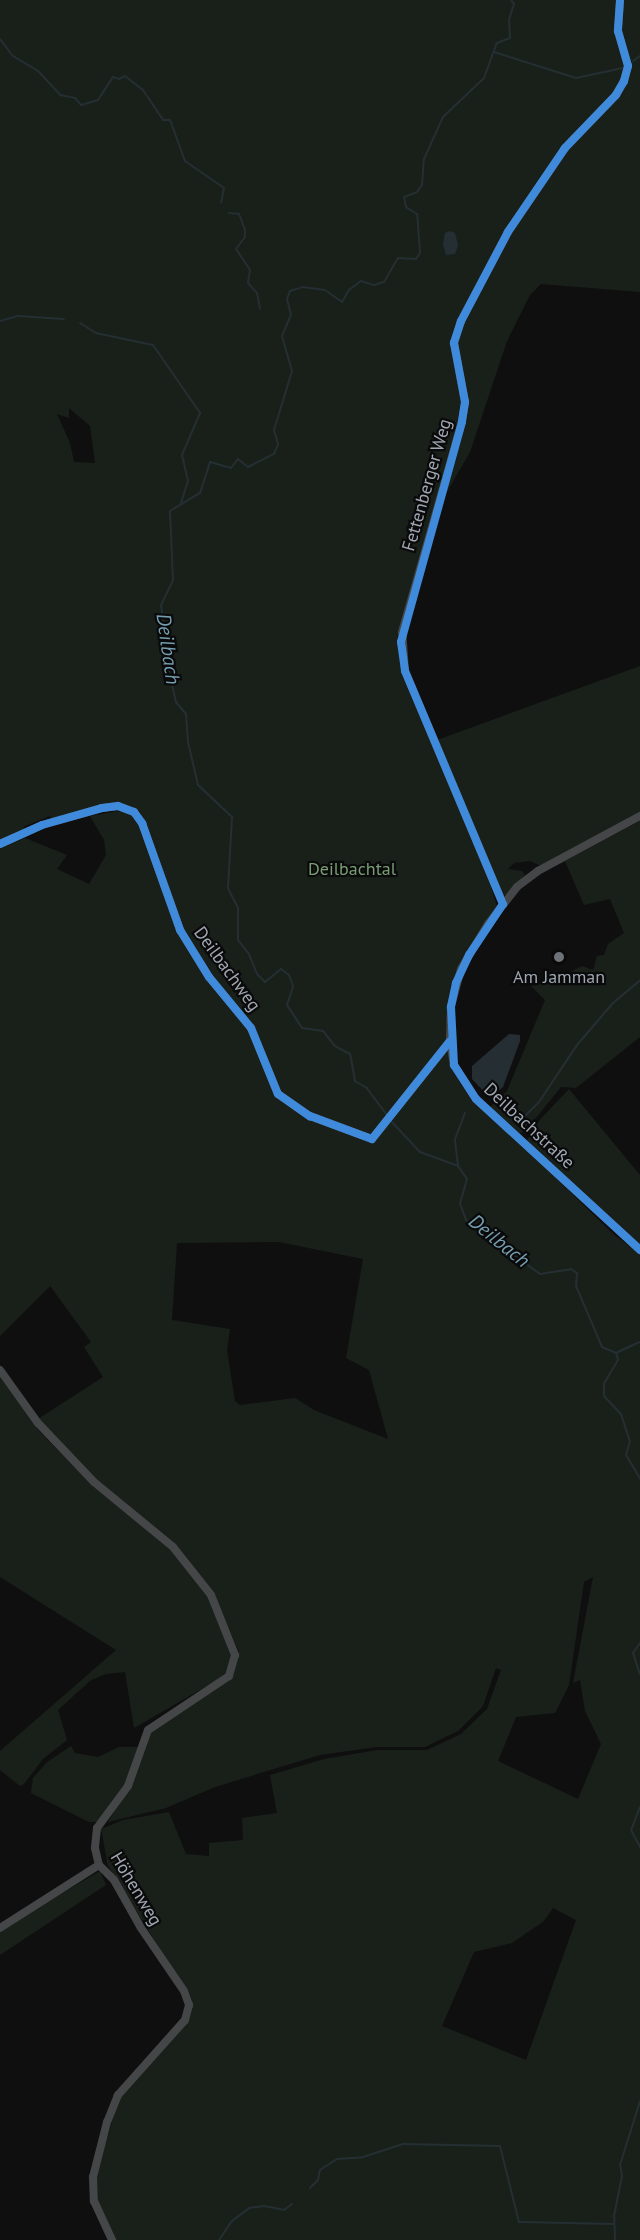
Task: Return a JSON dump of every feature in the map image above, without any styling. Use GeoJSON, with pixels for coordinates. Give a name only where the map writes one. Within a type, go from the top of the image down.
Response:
{"type":"FeatureCollection","features":[{"type":"Feature","properties":{"kind":"street","name":"Fettenberger Weg"},"geometry":{"type":"LineString","coordinates":[[503,904],[405,671],[402,632],[462,422],[465,402],[454,343],[461,321],[508,232],[565,148],[616,95],[624,81],[628,66],[618,31],[620,0]]}},
{"type":"Feature","properties":{"kind":"street","name":"Deilbachweg"},"geometry":{"type":"LineString","coordinates":[[0,844],[42,825],[102,808],[118,806],[134,812],[142,823],[180,930],[209,977],[251,1028],[278,1094],[310,1116],[372,1139],[450,1041]]}},
{"type":"Feature","properties":{"kind":"street","name":"Deilbachstraße"},"geometry":{"type":"LineString","coordinates":[[640,816],[538,871],[503,904],[461,969],[451,1007],[450,1041],[454,1065],[476,1099],[640,1250]]}},
{"type":"Feature","properties":{"kind":"street","name":"Höhenweg"},"geometry":{"type":"LineString","coordinates":[[0,1370],[38,1423],[94,1482],[173,1546],[211,1595],[233,1643],[235,1655],[229,1676],[148,1730],[128,1786],[97,1828],[95,1848],[99,1864],[114,1880],[141,1928],[184,1991],[189,2005],[185,2020],[118,2095],[107,2122],[93,2177],[94,2201],[112,2240]]}},
{"type":"Feature","properties":{"kind":"street"},"geometry":{"type":"LineString","coordinates":[[0,1928],[99,1864]]}},
{"type":"Feature","properties":{"kind":"green space","name":"Deilbachtal"},"geometry":{"type":"Polygon","coordinates":[[[0,0],[617,0],[616,16],[623,0],[640,0],[640,292],[541,284],[530,295],[507,341],[470,452],[433,516],[400,647],[400,660],[437,740],[640,666],[640,812],[541,866],[530,861],[514,863],[508,869],[522,871],[525,875],[507,895],[502,895],[485,868],[497,906],[453,982],[446,1030],[450,1064],[461,1085],[613,1234],[640,1254],[640,2240],[114,2240],[96,2201],[95,2177],[120,2096],[189,2019],[192,2000],[108,1866],[101,1829],[123,1820],[169,1812],[186,1854],[209,1856],[209,1843],[243,1840],[242,1818],[277,1813],[270,1775],[324,1759],[377,1750],[427,1750],[461,1734],[487,1709],[501,1670],[496,1668],[483,1706],[458,1731],[425,1747],[376,1747],[320,1755],[215,1787],[166,1808],[108,1822],[129,1787],[149,1731],[233,1676],[239,1652],[225,1620],[219,1622],[232,1655],[226,1672],[219,1679],[134,1728],[125,1672],[106,1674],[91,1680],[58,1710],[67,1740],[43,1759],[24,1784],[20,1786],[0,1770],[0,1751],[116,1650],[0,1577],[0,1375],[40,1432],[94,1487],[98,1484],[38,1419],[103,1377],[84,1347],[91,1342],[50,1286],[0,1336],[0,849],[25,838],[67,855],[57,869],[89,884],[106,855],[104,840],[90,816],[118,811],[129,814],[117,807],[53,821],[50,816],[25,826],[21,833],[0,843],[0,0]],[[69,408],[69,418],[57,414],[70,443],[74,462],[95,463],[90,426],[69,408]],[[279,1242],[177,1243],[172,1320],[230,1329],[227,1350],[235,1401],[240,1405],[295,1398],[314,1410],[388,1439],[369,1370],[346,1358],[363,1259],[279,1242]],[[593,1577],[584,1582],[569,1685],[555,1713],[516,1717],[498,1761],[578,1799],[601,1744],[585,1711],[580,1680],[573,1683],[593,1577]],[[553,1908],[544,1921],[512,1943],[474,1952],[442,2026],[526,2060],[576,1920],[553,1908]]]}},
{"type":"Feature","properties":{"kind":"green space"},"geometry":{"type":"Polygon","coordinates":[[[640,821],[640,1037],[576,1088],[561,1087],[527,1129],[519,1134],[490,1107],[507,1091],[545,1000],[531,986],[554,980],[582,966],[593,970],[597,956],[604,955],[608,944],[624,933],[610,899],[584,905],[565,861],[640,821]]]}},
{"type":"Feature","properties":{"kind":"green space"},"geometry":{"type":"Polygon","coordinates":[[[569,1089],[640,1175],[640,1245],[527,1141],[535,1125],[569,1089]]]}},
{"type":"Feature","properties":{"kind":"green space"},"geometry":{"type":"Polygon","coordinates":[[[71,1746],[75,1753],[98,1757],[119,1747],[138,1747],[126,1785],[100,1822],[89,1822],[31,1793],[33,1778],[47,1762],[71,1746]]]}},
{"type":"Feature","properties":{"kind":"green space"},"geometry":{"type":"Polygon","coordinates":[[[100,1871],[106,1885],[0,1955],[0,1930],[100,1871]]]}},
{"type":"Feature","properties":{"kind":"shaded area"},"geometry":{"type":"Polygon","coordinates":[[[450,231],[455,233],[458,245],[455,254],[446,255],[443,244],[445,233],[450,231]]]}},
{"type":"Feature","properties":{"kind":"shaded area"},"geometry":{"type":"Polygon","coordinates":[[[509,1034],[520,1035],[520,1041],[503,1087],[490,1098],[472,1079],[472,1066],[509,1034]]]}},
{"type":"Feature","properties":{"kind":"waterway","name":"Deilbach"},"geometry":{"type":"LineString","coordinates":[[387,1115],[367,1088],[355,1081],[350,1054],[335,1046],[323,1031],[302,1028],[287,1005],[293,986],[289,975],[281,969],[265,982],[257,974],[249,954],[238,940],[238,908],[228,888],[232,817],[198,785],[188,742],[186,714],[176,702],[169,672],[161,605],[173,580],[170,511],[200,493],[210,462],[231,468],[238,459],[248,467],[274,454],[278,444],[274,430],[292,371],[282,336],[291,315],[287,299],[290,291],[303,287],[325,290],[342,302],[349,290],[361,281],[374,285],[384,282],[398,258],[416,259],[420,253],[417,214],[406,207],[404,197],[417,192],[422,185],[424,159],[443,117],[484,78],[497,43],[510,38],[509,20],[514,4],[511,0]]}},
{"type":"Feature","properties":{"kind":"waterway"},"geometry":{"type":"LineString","coordinates":[[0,39],[13,56],[38,71],[60,95],[75,98],[81,105],[98,100],[113,77],[119,79],[125,76],[143,90],[163,120],[170,120],[185,161],[224,188],[221,203]]}},
{"type":"Feature","properties":{"kind":"waterway"},"geometry":{"type":"LineString","coordinates":[[494,52],[576,78],[623,68]]}},
{"type":"Feature","properties":{"kind":"waterway"},"geometry":{"type":"LineString","coordinates":[[633,61],[640,56]]}},
{"type":"Feature","properties":{"kind":"waterway"},"geometry":{"type":"LineString","coordinates":[[229,213],[239,214],[245,230],[245,237],[236,249],[250,270],[248,283],[257,293],[260,309]]}},
{"type":"Feature","properties":{"kind":"waterway"},"geometry":{"type":"LineString","coordinates":[[0,321],[18,316],[64,319]]}},
{"type":"Feature","properties":{"kind":"waterway"},"geometry":{"type":"LineString","coordinates":[[80,323],[96,333],[153,345],[200,413],[182,455],[188,481],[181,503]]}},
{"type":"Feature","properties":{"kind":"waterway"},"geometry":{"type":"LineString","coordinates":[[501,1108],[520,1121],[539,1102],[577,1045],[613,1003],[640,980]]}},
{"type":"Feature","properties":{"kind":"waterway"},"geometry":{"type":"LineString","coordinates":[[458,1165],[455,1139],[465,1113]]}},
{"type":"Feature","properties":{"kind":"waterway","name":"Deilbach"},"geometry":{"type":"LineString","coordinates":[[390,1120],[420,1152],[458,1166],[467,1179],[460,1204],[466,1220],[540,1274],[571,1269],[577,1273],[576,1286],[602,1347],[616,1353],[618,1360],[604,1383],[604,1396],[621,1414],[630,1441],[626,1455],[640,1478]]}},
{"type":"Feature","properties":{"kind":"waterway"},"geometry":{"type":"LineString","coordinates":[[616,1353],[640,1342]]}},
{"type":"Feature","properties":{"kind":"waterway","name":"Deilbach"},"geometry":{"type":"LineString","coordinates":[[640,1643],[633,1653],[640,1674]]}},
{"type":"Feature","properties":{"kind":"waterway","name":"Deilbach"},"geometry":{"type":"LineString","coordinates":[[640,1807],[631,1830],[640,1847]]}},
{"type":"Feature","properties":{"kind":"waterway","name":"Deilbach"},"geometry":{"type":"LineString","coordinates":[[615,2240],[614,2216],[622,2176],[620,2165],[640,2101]]}},
{"type":"Feature","properties":{"kind":"waterway"},"geometry":{"type":"LineString","coordinates":[[310,2188],[318,2180],[320,2170],[337,2159],[363,2157],[403,2144],[500,2146],[519,2222],[614,2224]]}},
{"type":"Feature","properties":{"kind":"waterway"},"geometry":{"type":"LineString","coordinates":[[219,2240],[232,2221],[249,2208],[264,2206],[284,2210],[292,2204]]}},
{"type":"Feature","properties":{"kind":"cycle path"},"geometry":{"type":"LineString","coordinates":[[620,0],[618,31],[628,66],[624,81],[616,95],[565,148],[508,232],[461,321],[454,343],[465,402],[462,422],[401,642],[405,671],[503,904],[469,955],[456,983],[451,1007],[454,1065],[476,1099],[640,1250]]}},
{"type":"Feature","properties":{"kind":"cycle path"},"geometry":{"type":"LineString","coordinates":[[0,844],[42,825],[102,808],[118,806],[134,812],[142,823],[180,930],[209,977],[251,1028],[278,1094],[310,1116],[372,1139],[450,1041]]}},
{"type":"Feature","properties":{"kind":"place","name":"Am Jamman"},"geometry":{"type":"Point","coordinates":[559,957]}}]}
